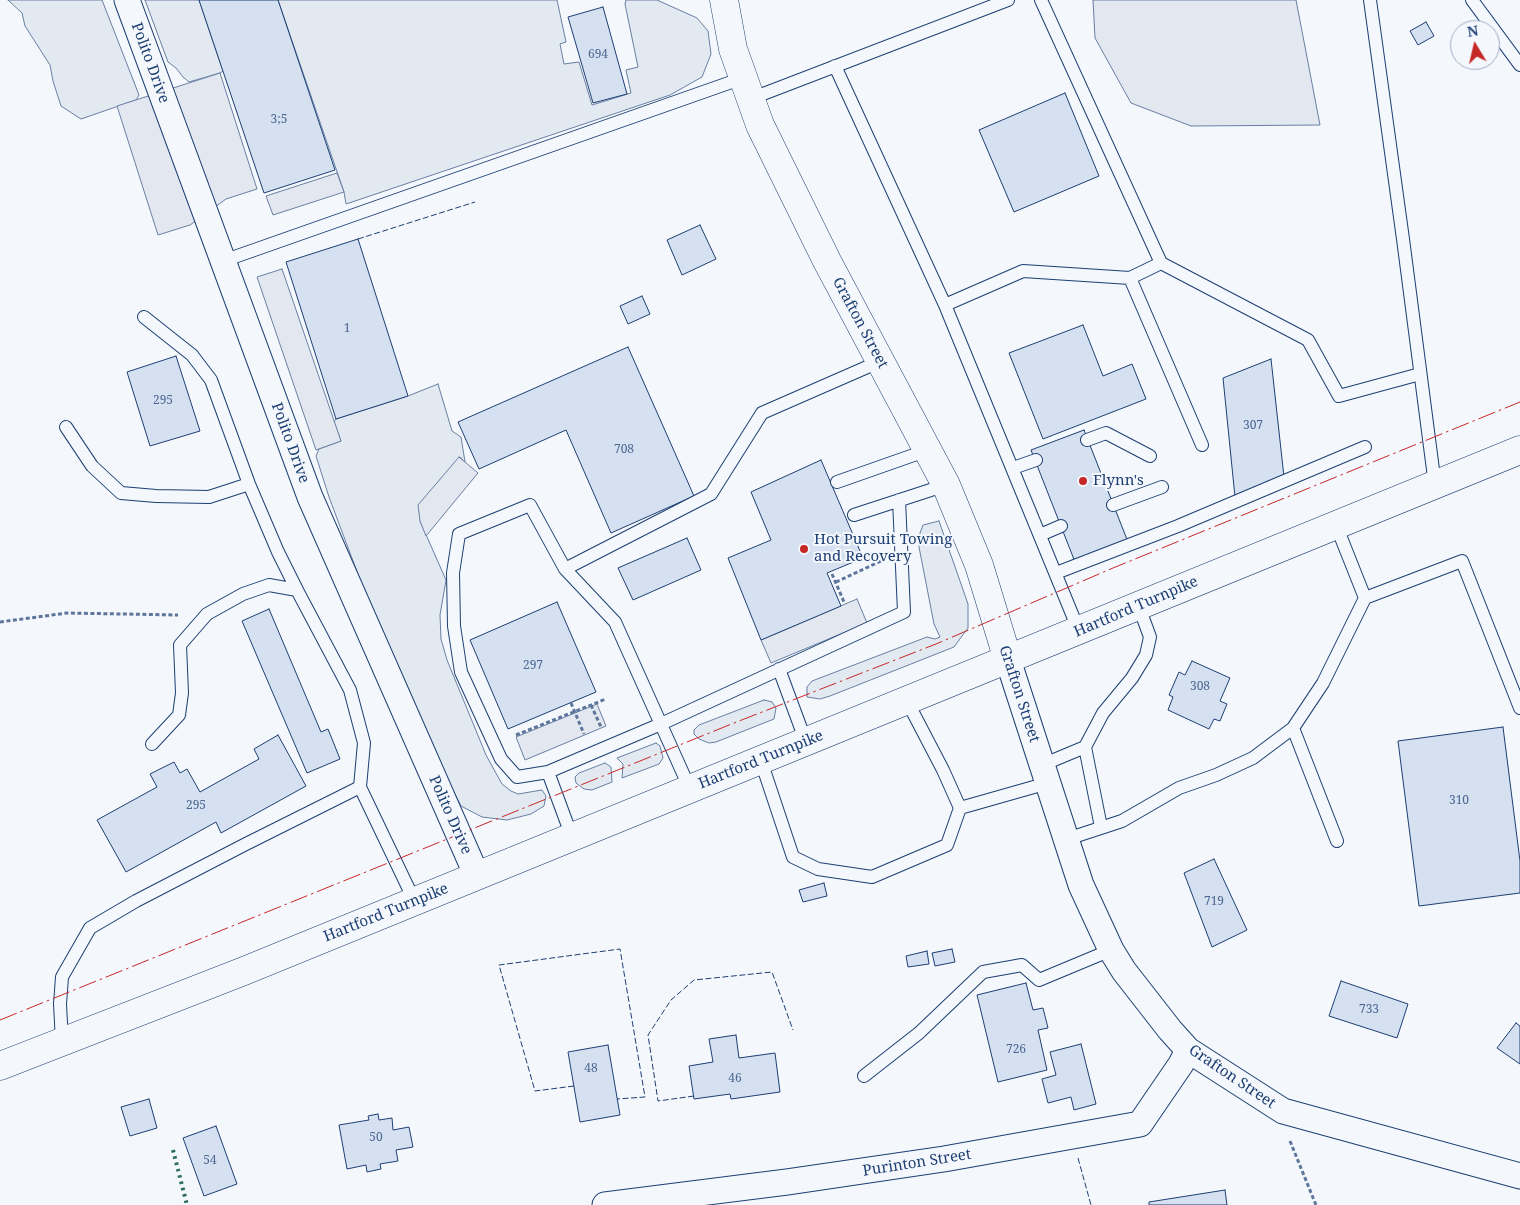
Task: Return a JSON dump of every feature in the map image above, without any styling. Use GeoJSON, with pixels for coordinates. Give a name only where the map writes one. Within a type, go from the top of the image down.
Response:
{"type":"FeatureCollection","features":[{"type":"Feature","properties":{"kind":"main road","name":"Grafton Street"},"geometry":{"type":"LineString","coordinates":[[724,0],[733,49],[760,125],[827,260],[946,485],[979,565],[1008,660]]}},
{"type":"Feature","properties":{"kind":"main road","name":"Hartford Turnpike"},"geometry":{"type":"LineString","coordinates":[[0,1066],[415,902],[1520,450]]}},
{"type":"Feature","properties":{"kind":"street","name":"Polito Drive"},"geometry":{"type":"LineString","coordinates":[[127,0],[310,497],[477,876]]}},
{"type":"Feature","properties":{"kind":"street","name":"Grafton Street"},"geometry":{"type":"LineString","coordinates":[[1008,660],[1081,885],[1111,950],[1124,971],[1188,1050],[1282,1111],[1520,1176]]}},
{"type":"Feature","properties":{"kind":"street","name":"Purinton Street"},"geometry":{"type":"LineString","coordinates":[[606,1205],[643,1202],[925,1162],[1140,1124],[1181,1064],[1188,1050]]}},
{"type":"Feature","properties":{"kind":"lane"},"geometry":{"type":"LineString","coordinates":[[223,261],[746,88],[835,66],[1008,0]]}},
{"type":"Feature","properties":{"kind":"lane"},"geometry":{"type":"LineString","coordinates":[[1040,0],[1162,263],[1308,340],[1339,396],[1420,374]]}},
{"type":"Feature","properties":{"kind":"lane"},"geometry":{"type":"LineString","coordinates":[[1370,0],[1403,238],[1434,485]]}},
{"type":"Feature","properties":{"kind":"lane"},"geometry":{"type":"LineString","coordinates":[[1472,0],[1520,65]]}},
{"type":"Feature","properties":{"kind":"lane"},"geometry":{"type":"LineString","coordinates":[[835,66],[945,304],[1079,631]]}},
{"type":"Feature","properties":{"kind":"lane"},"geometry":{"type":"LineString","coordinates":[[945,304],[1023,272],[1130,278],[1162,263]]}},
{"type":"Feature","properties":{"kind":"lane"},"geometry":{"type":"LineString","coordinates":[[1130,278],[1202,444]]}},
{"type":"Feature","properties":{"kind":"lane"},"geometry":{"type":"LineString","coordinates":[[144,316],[192,355],[211,380],[249,484],[278,552],[350,690],[364,743],[360,787],[415,902]]}},
{"type":"Feature","properties":{"kind":"lane"},"geometry":{"type":"LineString","coordinates":[[565,569],[711,494],[762,412],[881,361]]}},
{"type":"Feature","properties":{"kind":"lane"},"geometry":{"type":"LineString","coordinates":[[66,427],[92,466],[121,493],[208,497],[249,484]]}},
{"type":"Feature","properties":{"kind":"lane"},"geometry":{"type":"LineString","coordinates":[[1087,440],[1106,433],[1150,456]]}},
{"type":"Feature","properties":{"kind":"lane"},"geometry":{"type":"LineString","coordinates":[[1056,573],[1178,526],[1366,447]]}},
{"type":"Feature","properties":{"kind":"lane"},"geometry":{"type":"LineString","coordinates":[[837,482],[928,450]]}},
{"type":"Feature","properties":{"kind":"lane"},"geometry":{"type":"LineString","coordinates":[[1013,468],[1036,460]]}},
{"type":"Feature","properties":{"kind":"lane"},"geometry":{"type":"LineString","coordinates":[[854,515],[946,485]]}},
{"type":"Feature","properties":{"kind":"lane"},"geometry":{"type":"LineString","coordinates":[[1114,505],[1162,487]]}},
{"type":"Feature","properties":{"kind":"lane"},"geometry":{"type":"LineString","coordinates":[[690,789],[661,724],[615,622],[565,569],[530,505],[458,534],[453,573],[454,626],[461,672],[501,759],[517,777],[548,772],[661,724],[904,612],[899,500]]}},
{"type":"Feature","properties":{"kind":"lane"},"geometry":{"type":"LineString","coordinates":[[1336,525],[1365,598]]}},
{"type":"Feature","properties":{"kind":"lane"},"geometry":{"type":"LineString","coordinates":[[1040,535],[1061,526]]}},
{"type":"Feature","properties":{"kind":"lane"},"geometry":{"type":"LineString","coordinates":[[1067,839],[1122,821],[1178,788],[1216,775],[1253,758],[1293,728],[1323,683],[1365,598],[1462,561],[1520,708]]}},
{"type":"Feature","properties":{"kind":"lane"},"geometry":{"type":"LineString","coordinates":[[152,744],[179,715],[182,693],[180,645],[206,614],[243,594],[269,585],[297,590]]}},
{"type":"Feature","properties":{"kind":"lane"},"geometry":{"type":"LineString","coordinates":[[960,808],[1045,774],[1085,747],[1103,713],[1132,678],[1146,655],[1150,637],[1139,607]]}},
{"type":"Feature","properties":{"kind":"lane"},"geometry":{"type":"LineString","coordinates":[[779,669],[806,742]]}},
{"type":"Feature","properties":{"kind":"lane"},"geometry":{"type":"LineString","coordinates":[[760,761],[793,857],[818,869],[872,877],[947,845],[960,808],[943,770],[907,701]]}},
{"type":"Feature","properties":{"kind":"lane"},"geometry":{"type":"LineString","coordinates":[[1293,728],[1337,841]]}},
{"type":"Feature","properties":{"kind":"lane"},"geometry":{"type":"LineString","coordinates":[[1085,747],[1101,827]]}},
{"type":"Feature","properties":{"kind":"lane"},"geometry":{"type":"LineString","coordinates":[[548,772],[572,837]]}},
{"type":"Feature","properties":{"kind":"lane"},"geometry":{"type":"LineString","coordinates":[[62,1042],[60,1004],[62,977],[90,928],[244,845],[360,787]]}},
{"type":"Feature","properties":{"kind":"lane"},"geometry":{"type":"LineString","coordinates":[[864,1076],[919,1032],[983,972],[1022,965],[1039,980],[1111,950]]}},
{"type":"Feature","properties":{"kind":"path"},"geometry":{"type":"LineString","coordinates":[[836,582],[886,559]]}},
{"type":"Feature","properties":{"kind":"path"},"geometry":{"type":"LineString","coordinates":[[832,574],[844,602]]}},
{"type":"Feature","properties":{"kind":"path"},"geometry":{"type":"LineString","coordinates":[[0,622],[67,614],[206,614]]}},
{"type":"Feature","properties":{"kind":"path"},"geometry":{"type":"LineString","coordinates":[[516,735],[606,698]]}},
{"type":"Feature","properties":{"kind":"path"},"geometry":{"type":"LineString","coordinates":[[571,703],[574,712]]}},
{"type":"Feature","properties":{"kind":"path"},"geometry":{"type":"LineString","coordinates":[[1289,1138],[1316,1205]]}},
{"type":"Feature","properties":{"kind":"shaded area"},"geometry":{"type":"Polygon","coordinates":[[[8,0],[102,0],[139,95],[136,100],[81,119],[61,106],[50,65],[25,26],[22,13],[8,0]]]}},
{"type":"Feature","properties":{"kind":"shaded area"},"geometry":{"type":"Polygon","coordinates":[[[145,0],[199,0],[223,71],[189,82],[183,77],[168,62],[145,0]]]}},
{"type":"Feature","properties":{"kind":"shaded area"},"geometry":{"type":"Polygon","coordinates":[[[278,0],[557,0],[566,42],[560,44],[564,64],[579,62],[592,105],[631,93],[626,70],[638,67],[625,4],[626,0],[657,0],[697,18],[708,31],[711,54],[702,77],[670,95],[346,204],[344,192],[278,0]]]}},
{"type":"Feature","properties":{"kind":"shaded area"},"geometry":{"type":"Polygon","coordinates":[[[1093,0],[1296,0],[1320,125],[1191,126],[1131,103],[1095,38],[1093,0]]]}},
{"type":"Feature","properties":{"kind":"shaded area"},"geometry":{"type":"Polygon","coordinates":[[[220,73],[257,189],[226,199],[190,225],[158,235],[117,106],[220,73]]]}},
{"type":"Feature","properties":{"kind":"shaded area"},"geometry":{"type":"Polygon","coordinates":[[[337,173],[344,192],[273,215],[266,196],[337,173]]]}},
{"type":"Feature","properties":{"kind":"shaded area"},"geometry":{"type":"Polygon","coordinates":[[[282,269],[341,441],[316,450],[257,277],[282,269]]]}},
{"type":"Feature","properties":{"kind":"shaded area"},"geometry":{"type":"Polygon","coordinates":[[[438,384],[452,431],[461,437],[465,462],[460,457],[420,521],[446,580],[440,615],[441,639],[447,660],[486,755],[502,784],[518,794],[542,790],[546,796],[544,806],[531,814],[507,820],[482,817],[461,806],[438,762],[368,601],[329,497],[316,456],[319,449],[341,441],[334,422],[336,419],[408,396],[438,384]]]}},
{"type":"Feature","properties":{"kind":"shaded area"},"geometry":{"type":"Polygon","coordinates":[[[459,457],[478,473],[426,536],[420,521],[418,505],[459,457]]]}},
{"type":"Feature","properties":{"kind":"shaded area"},"geometry":{"type":"Polygon","coordinates":[[[939,521],[968,604],[968,628],[954,647],[830,696],[820,699],[807,697],[807,687],[812,681],[927,637],[935,639],[940,637],[934,624],[919,547],[920,533],[923,525],[939,521]]]}},
{"type":"Feature","properties":{"kind":"shaded area"},"geometry":{"type":"Polygon","coordinates":[[[857,599],[867,623],[771,663],[761,640],[857,599]]]}},
{"type":"Feature","properties":{"kind":"shaded area"},"geometry":{"type":"Polygon","coordinates":[[[764,700],[772,702],[776,708],[774,719],[716,742],[709,743],[699,739],[694,734],[694,730],[699,725],[764,700]]]}},
{"type":"Feature","properties":{"kind":"shaded area"},"geometry":{"type":"Polygon","coordinates":[[[597,704],[606,726],[525,760],[516,737],[597,704]]]}},
{"type":"Feature","properties":{"kind":"shaded area"},"geometry":{"type":"Polygon","coordinates":[[[656,743],[660,746],[663,758],[659,764],[622,778],[623,764],[617,758],[656,743]]]}},
{"type":"Feature","properties":{"kind":"shaded area"},"geometry":{"type":"Polygon","coordinates":[[[605,763],[611,767],[612,782],[592,790],[584,789],[576,783],[575,777],[579,773],[605,763]]]}},
{"type":"Feature","properties":{"kind":"building"},"geometry":{"type":"Polygon","coordinates":[[[199,0],[278,0],[335,170],[264,193],[199,0]]]}},
{"type":"Feature","properties":{"kind":"building"},"geometry":{"type":"Polygon","coordinates":[[[603,7],[627,94],[593,103],[568,17],[603,7]]]}},
{"type":"Feature","properties":{"kind":"building"},"geometry":{"type":"Polygon","coordinates":[[[1426,22],[1434,36],[1418,45],[1410,31],[1426,22]]]}},
{"type":"Feature","properties":{"kind":"building"},"geometry":{"type":"Polygon","coordinates":[[[1065,93],[1099,176],[1014,212],[979,130],[1065,93]]]}},
{"type":"Feature","properties":{"kind":"building"},"geometry":{"type":"Polygon","coordinates":[[[700,225],[716,259],[682,275],[667,240],[700,225]]]}},
{"type":"Feature","properties":{"kind":"building"},"geometry":{"type":"Polygon","coordinates":[[[358,239],[408,396],[336,419],[286,262],[358,239]]]}},
{"type":"Feature","properties":{"kind":"building"},"geometry":{"type":"Polygon","coordinates":[[[642,296],[650,314],[628,324],[620,306],[642,296]]]}},
{"type":"Feature","properties":{"kind":"building"},"geometry":{"type":"Polygon","coordinates":[[[1083,325],[1103,376],[1132,364],[1146,399],[1043,439],[1009,353],[1083,325]]]}},
{"type":"Feature","properties":{"kind":"building"},"geometry":{"type":"Polygon","coordinates":[[[628,347],[694,496],[611,533],[566,430],[479,469],[458,422],[628,347]]]}},
{"type":"Feature","properties":{"kind":"building"},"geometry":{"type":"Polygon","coordinates":[[[176,356],[200,431],[150,446],[127,372],[176,356]]]}},
{"type":"Feature","properties":{"kind":"building"},"geometry":{"type":"Polygon","coordinates":[[[1271,359],[1284,477],[1235,497],[1223,378],[1271,359]]]}},
{"type":"Feature","properties":{"kind":"building"},"geometry":{"type":"Polygon","coordinates":[[[1084,430],[1128,542],[1075,562],[1031,450],[1084,430]]]}},
{"type":"Feature","properties":{"kind":"building","name":"Hot Pursuit Towing and Recovery"},"geometry":{"type":"Polygon","coordinates":[[[821,460],[863,558],[827,573],[841,606],[761,640],[728,558],[771,540],[751,492],[821,460]]]}},
{"type":"Feature","properties":{"kind":"building"},"geometry":{"type":"Polygon","coordinates":[[[687,538],[701,570],[633,600],[618,568],[687,538]]]}},
{"type":"Feature","properties":{"kind":"building"},"geometry":{"type":"Polygon","coordinates":[[[557,602],[596,692],[508,729],[470,640],[557,602]]]}},
{"type":"Feature","properties":{"kind":"building"},"geometry":{"type":"Polygon","coordinates":[[[269,609],[321,732],[328,729],[340,759],[307,773],[242,621],[269,609]]]}},
{"type":"Feature","properties":{"kind":"building"},"geometry":{"type":"Polygon","coordinates":[[[1192,661],[1230,678],[1220,701],[1227,704],[1220,721],[1214,719],[1209,729],[1168,710],[1173,697],[1169,695],[1179,672],[1185,675],[1192,661]]]}},
{"type":"Feature","properties":{"kind":"building"},"geometry":{"type":"Polygon","coordinates":[[[1503,727],[1520,861],[1520,893],[1419,906],[1398,741],[1503,727]]]}},
{"type":"Feature","properties":{"kind":"building"},"geometry":{"type":"Polygon","coordinates":[[[278,735],[306,786],[221,833],[216,822],[126,872],[97,820],[157,787],[150,774],[174,762],[180,773],[187,769],[200,792],[259,759],[254,749],[278,735]]]}},
{"type":"Feature","properties":{"kind":"building"},"geometry":{"type":"Polygon","coordinates":[[[1214,859],[1247,930],[1212,947],[1184,873],[1214,859]]]}},
{"type":"Feature","properties":{"kind":"building"},"geometry":{"type":"Polygon","coordinates":[[[824,883],[827,896],[803,902],[799,890],[824,883]]]}},
{"type":"Feature","properties":{"kind":"building"},"geometry":{"type":"Polygon","coordinates":[[[952,949],[955,962],[935,966],[932,953],[952,949]]]}},
{"type":"Feature","properties":{"kind":"building"},"geometry":{"type":"Polygon","coordinates":[[[927,951],[929,964],[908,967],[906,956],[927,951]]]}},
{"type":"Feature","properties":{"kind":"building"},"geometry":{"type":"Polygon","coordinates":[[[1341,981],[1408,1004],[1397,1038],[1329,1016],[1341,981]]]}},
{"type":"Feature","properties":{"kind":"building"},"geometry":{"type":"Polygon","coordinates":[[[1026,983],[1033,1010],[1043,1008],[1048,1028],[1038,1030],[1047,1070],[998,1082],[977,995],[1026,983]]]}},
{"type":"Feature","properties":{"kind":"building"},"geometry":{"type":"Polygon","coordinates":[[[1516,1023],[1520,1026],[1520,1064],[1497,1048],[1516,1023]]]}},
{"type":"Feature","properties":{"kind":"building"},"geometry":{"type":"Polygon","coordinates":[[[736,1035],[739,1058],[775,1053],[780,1092],[731,1099],[730,1094],[694,1099],[689,1066],[713,1062],[709,1039],[736,1035]]]}},
{"type":"Feature","properties":{"kind":"building"},"geometry":{"type":"Polygon","coordinates":[[[1081,1044],[1096,1104],[1074,1110],[1071,1097],[1048,1103],[1042,1079],[1056,1075],[1050,1052],[1081,1044]]]}},
{"type":"Feature","properties":{"kind":"building"},"geometry":{"type":"Polygon","coordinates":[[[608,1045],[620,1115],[580,1122],[568,1052],[608,1045]]]}},
{"type":"Feature","properties":{"kind":"building"},"geometry":{"type":"Polygon","coordinates":[[[149,1099],[157,1128],[130,1136],[121,1107],[149,1099]]]}},
{"type":"Feature","properties":{"kind":"building"},"geometry":{"type":"Polygon","coordinates":[[[378,1114],[379,1120],[392,1118],[393,1130],[409,1127],[413,1147],[396,1150],[398,1161],[380,1164],[381,1169],[367,1172],[366,1165],[347,1169],[339,1125],[369,1120],[368,1116],[378,1114]]]}},
{"type":"Feature","properties":{"kind":"building"},"geometry":{"type":"Polygon","coordinates":[[[216,1126],[237,1184],[204,1196],[183,1138],[216,1126]]]}},
{"type":"Feature","properties":{"kind":"building"},"geometry":{"type":"Polygon","coordinates":[[[1225,1190],[1227,1205],[1149,1205],[1149,1202],[1225,1190]]]}},
{"type":"Feature","properties":{"kind":"hedge"},"geometry":{"type":"LineString","coordinates":[[173,1150],[187,1205]]}},
{"type":"Feature","properties":{"kind":"fence"},"geometry":{"type":"LineString","coordinates":[[358,239],[475,202]]}},
{"type":"Feature","properties":{"kind":"fence"},"geometry":{"type":"LineString","coordinates":[[574,1086],[535,1091],[499,965],[620,949],[645,1097],[617,1099]]}},
{"type":"Feature","properties":{"kind":"fence"},"geometry":{"type":"LineString","coordinates":[[694,1096],[658,1101],[648,1035],[671,1000],[694,980],[772,972],[793,1030]]}},
{"type":"Feature","properties":{"kind":"fence"},"geometry":{"type":"LineString","coordinates":[[1078,1158],[1091,1205]]}},
{"type":"Feature","properties":{"kind":"power"},"geometry":{"type":"LineString","coordinates":[[0,1020],[734,723],[936,644],[1113,568],[1520,402]]}},
{"type":"Feature","properties":{"kind":"place","name":"Flynn's"},"geometry":{"type":"Point","coordinates":[1083,481]}},
{"type":"Feature","properties":{"kind":"place","name":"Hot Pursuit Towing and Recovery"},"geometry":{"type":"Point","coordinates":[804,549]}}]}
